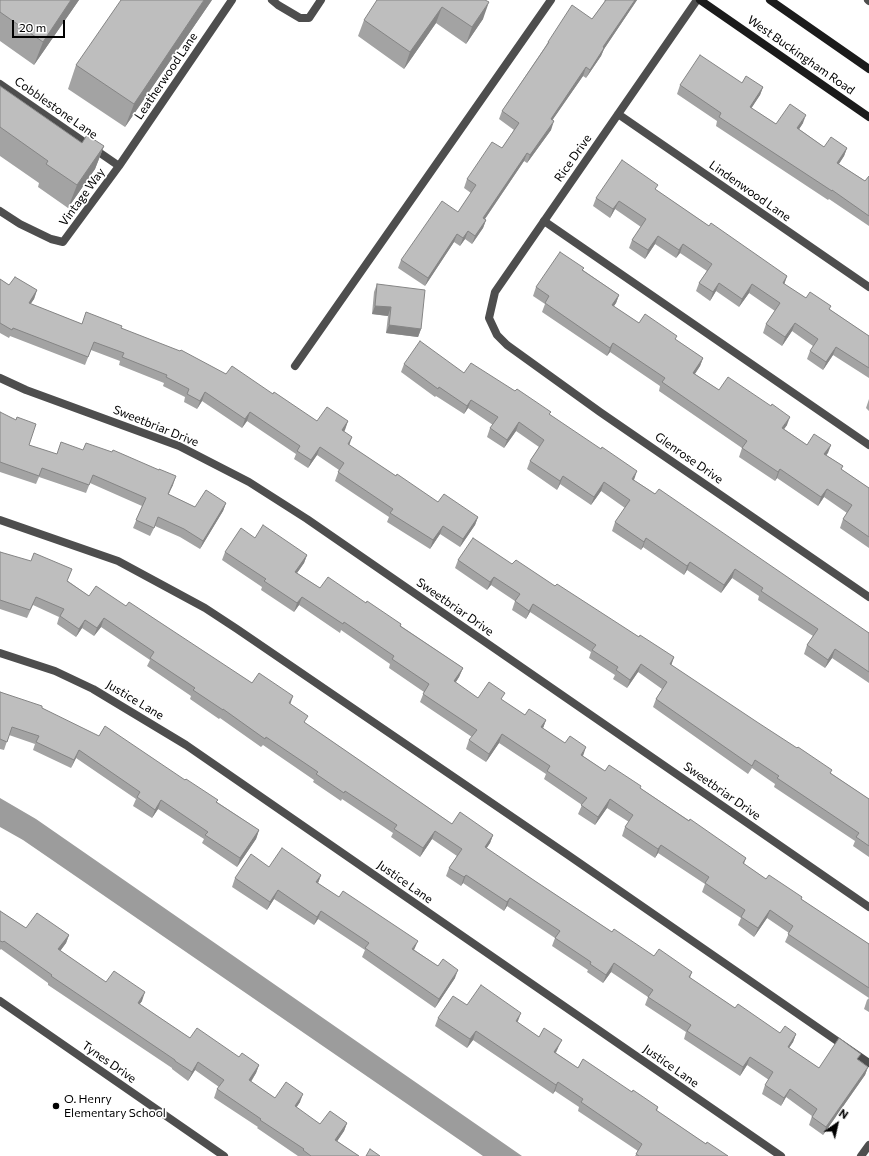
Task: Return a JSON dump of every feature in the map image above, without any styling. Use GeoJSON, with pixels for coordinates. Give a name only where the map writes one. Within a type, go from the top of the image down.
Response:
{"type":"FeatureCollection","features":[{"type":"Feature","properties":{"kind":"main road","name":"West Buckingham Road"},"geometry":{"type":"LineString","coordinates":[[698,0],[869,117]]}},
{"type":"Feature","properties":{"kind":"main road"},"geometry":{"type":"LineString","coordinates":[[770,0],[869,69]]}},
{"type":"Feature","properties":{"kind":"street","name":"Leatherwood Lane"},"geometry":{"type":"LineString","coordinates":[[119,166],[232,0]]}},
{"type":"Feature","properties":{"kind":"street"},"geometry":{"type":"LineString","coordinates":[[272,0],[300,18],[309,18],[321,0]]}},
{"type":"Feature","properties":{"kind":"street"},"geometry":{"type":"LineString","coordinates":[[295,366],[551,0]]}},
{"type":"Feature","properties":{"kind":"street","name":"Rice Drive"},"geometry":{"type":"LineString","coordinates":[[497,336],[489,318],[495,292],[698,0]]}},
{"type":"Feature","properties":{"kind":"street","name":"Cobblestone Lane"},"geometry":{"type":"LineString","coordinates":[[0,84],[119,166]]}},
{"type":"Feature","properties":{"kind":"street","name":"Lindenwood Lane"},"geometry":{"type":"LineString","coordinates":[[618,114],[869,287]]}},
{"type":"Feature","properties":{"kind":"street","name":"Vintage Way"},"geometry":{"type":"LineString","coordinates":[[0,211],[20,224],[51,239],[63,242],[119,166]]}},
{"type":"Feature","properties":{"kind":"street"},"geometry":{"type":"LineString","coordinates":[[544,221],[869,445]]}},
{"type":"Feature","properties":{"kind":"street","name":"Glenrose Drive"},"geometry":{"type":"LineString","coordinates":[[497,336],[507,345],[600,412],[869,597]]}},
{"type":"Feature","properties":{"kind":"street","name":"Sweetbriar Drive"},"geometry":{"type":"LineString","coordinates":[[0,378],[26,390],[179,446],[249,482],[307,519],[869,907]]}},
{"type":"Feature","properties":{"kind":"street"},"geometry":{"type":"LineString","coordinates":[[0,520],[118,561],[205,608],[237,628],[568,854],[869,1063]]}},
{"type":"Feature","properties":{"kind":"street","name":"Justice Lane"},"geometry":{"type":"LineString","coordinates":[[0,653],[55,671],[93,689],[186,745],[781,1156]]}},
{"type":"Feature","properties":{"kind":"street","name":"Tynes Drive"},"geometry":{"type":"LineString","coordinates":[[0,1001],[224,1156]]}},
{"type":"Feature","properties":{"kind":"street"},"geometry":{"type":"LineString","coordinates":[[861,1156],[869,1145]]}},
{"type":"Feature","properties":{"kind":"shaded area"},"geometry":{"type":"Polygon","coordinates":[[[0,798],[36,819],[522,1156],[483,1156],[23,840],[0,827],[0,798]]]}},
{"type":"Feature","properties":{"kind":"building"},"geometry":{"type":"Polygon","coordinates":[[[0,0],[71,0],[43,42],[0,12],[0,0]]]}},
{"type":"Feature","properties":{"kind":"building"},"geometry":{"type":"Polygon","coordinates":[[[121,0],[204,0],[134,104],[76,65],[121,0]]]}},
{"type":"Feature","properties":{"kind":"building"},"geometry":{"type":"Polygon","coordinates":[[[377,0],[485,0],[489,2],[472,27],[442,7],[410,52],[364,20],[377,0]]]}},
{"type":"Feature","properties":{"kind":"building"},"geometry":{"type":"Polygon","coordinates":[[[606,0],[635,0],[603,47],[604,48],[590,70],[586,67],[551,119],[554,121],[530,155],[527,153],[483,218],[486,220],[475,236],[468,231],[463,238],[457,234],[428,278],[401,260],[442,201],[458,212],[476,185],[467,179],[492,142],[502,148],[519,123],[502,111],[572,5],[592,19],[606,0]]]}},
{"type":"Feature","properties":{"kind":"building"},"geometry":{"type":"Polygon","coordinates":[[[700,55],[742,83],[746,76],[763,87],[750,107],[776,124],[790,104],[806,115],[797,128],[824,147],[831,137],[847,148],[837,163],[865,181],[869,176],[869,216],[832,190],[719,117],[721,113],[680,85],[700,55]]]}},
{"type":"Feature","properties":{"kind":"building"},"geometry":{"type":"Polygon","coordinates":[[[0,86],[82,143],[87,135],[104,146],[77,185],[46,164],[48,161],[0,127],[0,86]]]}},
{"type":"Feature","properties":{"kind":"building"},"geometry":{"type":"Polygon","coordinates":[[[622,160],[658,185],[655,189],[709,226],[711,223],[787,276],[783,283],[806,298],[810,292],[831,306],[829,309],[869,336],[869,368],[836,347],[826,362],[810,351],[818,339],[795,323],[785,337],[766,324],[780,303],[752,284],[742,299],[719,283],[713,292],[699,283],[712,264],[683,244],[679,250],[658,236],[648,250],[632,240],[646,219],[619,201],[613,209],[596,198],[622,160]]]}},
{"type":"Feature","properties":{"kind":"building"},"geometry":{"type":"Polygon","coordinates":[[[560,252],[584,268],[582,270],[619,295],[612,305],[639,323],[645,314],[677,336],[675,339],[703,358],[693,373],[719,390],[728,377],[790,417],[782,428],[807,445],[814,434],[831,445],[824,454],[843,466],[841,469],[869,488],[869,537],[843,519],[852,505],[827,489],[821,497],[780,469],[778,472],[742,448],[747,441],[662,382],[665,378],[613,343],[610,348],[545,303],[549,296],[536,287],[560,252]]]}},
{"type":"Feature","properties":{"kind":"building"},"geometry":{"type":"Polygon","coordinates":[[[15,277],[37,290],[29,303],[82,324],[86,312],[122,326],[121,328],[180,351],[181,350],[226,374],[232,366],[273,394],[274,392],[317,421],[327,407],[348,421],[342,430],[352,437],[348,444],[396,476],[397,474],[438,502],[444,494],[478,517],[463,539],[443,526],[433,540],[390,513],[393,509],[338,472],[344,463],[320,447],[311,460],[297,451],[300,446],[250,412],[245,419],[205,392],[200,401],[187,394],[189,389],[166,377],[167,375],[122,357],[124,353],[94,342],[88,357],[13,328],[12,330],[0,323],[0,279],[9,285],[15,277]]]}},
{"type":"Feature","properties":{"kind":"building"},"geometry":{"type":"Polygon","coordinates":[[[377,284],[425,290],[421,329],[389,325],[391,307],[375,306],[377,284]]]}},
{"type":"Feature","properties":{"kind":"building"},"geometry":{"type":"Polygon","coordinates":[[[420,341],[464,373],[471,363],[515,391],[517,389],[551,412],[549,414],[637,471],[632,479],[655,494],[659,489],[869,633],[869,672],[835,649],[828,660],[807,645],[818,629],[761,591],[763,588],[735,569],[724,585],[690,562],[687,566],[646,538],[644,542],[615,522],[630,500],[604,482],[594,497],[563,476],[560,481],[530,461],[544,440],[519,422],[507,440],[490,428],[498,417],[471,400],[467,406],[439,387],[438,389],[404,364],[420,341]]]}},
{"type":"Feature","properties":{"kind":"building"},"geometry":{"type":"Polygon","coordinates":[[[0,412],[16,420],[17,417],[36,424],[29,445],[57,454],[61,442],[83,450],[86,443],[112,452],[113,450],[176,476],[168,494],[195,507],[206,490],[226,503],[203,541],[184,529],[158,517],[154,528],[136,520],[146,498],[93,475],[89,485],[42,468],[39,476],[0,462],[0,412]]]}},
{"type":"Feature","properties":{"kind":"building"},"geometry":{"type":"Polygon","coordinates":[[[263,525],[307,555],[295,572],[320,588],[328,577],[366,603],[367,601],[401,624],[400,626],[463,668],[454,681],[478,698],[489,682],[505,693],[501,699],[525,715],[529,709],[546,720],[541,727],[565,743],[570,736],[586,747],[581,755],[605,771],[609,765],[641,786],[640,788],[689,821],[690,819],[746,858],[743,863],[766,879],[769,875],[802,897],[801,899],[869,944],[869,988],[788,934],[793,926],[770,910],[758,928],[741,917],[745,910],[705,883],[709,877],[661,845],[658,849],[625,827],[633,815],[610,799],[598,817],[581,805],[587,798],[547,771],[550,766],[502,734],[489,754],[469,740],[477,730],[423,694],[429,684],[392,659],[394,656],[344,622],[343,624],[302,597],[297,603],[264,581],[266,579],[225,552],[241,528],[255,538],[263,525]]]}},
{"type":"Feature","properties":{"kind":"building"},"geometry":{"type":"Polygon","coordinates":[[[473,538],[512,564],[516,560],[555,586],[557,584],[639,637],[640,635],[674,657],[670,664],[832,770],[830,773],[869,799],[869,846],[856,837],[859,833],[777,778],[779,776],[755,760],[752,766],[656,699],[667,682],[641,664],[630,680],[616,670],[618,667],[592,650],[596,645],[533,604],[529,611],[515,601],[520,594],[494,577],[490,582],[458,560],[473,538]]]}},
{"type":"Feature","properties":{"kind":"building"},"geometry":{"type":"Polygon","coordinates":[[[0,552],[31,561],[34,553],[72,569],[67,581],[89,596],[96,586],[126,606],[129,602],[252,683],[259,673],[293,696],[289,703],[308,716],[304,722],[452,824],[460,812],[493,835],[485,847],[535,881],[612,932],[614,929],[654,956],[659,949],[692,972],[689,977],[735,1008],[738,1004],[780,1033],[785,1026],[796,1034],[788,1047],[819,1068],[839,1038],[861,1054],[857,1059],[868,1067],[826,1127],[812,1117],[817,1109],[790,1089],[784,1098],[765,1085],[773,1072],[750,1057],[743,1067],[687,1031],[691,1025],[648,997],[653,990],[614,963],[606,975],[590,964],[591,962],[555,938],[560,931],[510,898],[507,902],[466,875],[464,877],[449,868],[462,849],[435,831],[423,848],[394,829],[397,825],[345,791],[344,793],[316,774],[318,772],[266,737],[265,739],[193,690],[195,688],[150,658],[154,652],[104,618],[97,628],[85,620],[79,629],[60,616],[64,609],[36,597],[30,610],[0,600],[0,552]]]}},
{"type":"Feature","properties":{"kind":"building"},"geometry":{"type":"Polygon","coordinates":[[[0,692],[42,706],[42,708],[99,736],[105,726],[185,780],[186,779],[218,800],[216,802],[259,830],[240,858],[205,835],[208,832],[161,800],[155,810],[137,797],[140,792],[79,750],[74,760],[36,742],[39,736],[12,727],[7,742],[0,739],[0,692]]]}},
{"type":"Feature","properties":{"kind":"building"},"geometry":{"type":"Polygon","coordinates":[[[282,848],[321,875],[316,882],[339,897],[343,891],[418,941],[412,949],[438,966],[443,959],[458,970],[439,999],[365,948],[369,943],[321,911],[317,917],[278,890],[270,902],[235,878],[251,854],[269,867],[282,848]]]}},
{"type":"Feature","properties":{"kind":"building"},"geometry":{"type":"Polygon","coordinates":[[[0,911],[26,928],[37,913],[69,935],[58,949],[106,982],[114,971],[145,992],[138,1003],[190,1038],[197,1028],[239,1057],[242,1053],[259,1065],[249,1080],[275,1098],[286,1082],[303,1094],[295,1106],[320,1124],[330,1111],[347,1123],[335,1140],[359,1156],[311,1156],[303,1150],[304,1149],[217,1089],[224,1080],[198,1062],[192,1072],[51,976],[52,975],[4,941],[0,941],[0,911]]]}},
{"type":"Feature","properties":{"kind":"building"},"geometry":{"type":"Polygon","coordinates":[[[481,985],[521,1013],[516,1021],[539,1037],[544,1028],[562,1040],[554,1052],[578,1068],[583,1059],[632,1092],[633,1090],[658,1107],[656,1110],[706,1144],[707,1142],[728,1156],[639,1156],[636,1154],[642,1144],[581,1102],[583,1099],[558,1082],[556,1085],[476,1031],[470,1039],[438,1018],[453,996],[467,1005],[481,985]]]}},
{"type":"Feature","properties":{"kind":"building"},"geometry":{"type":"Polygon","coordinates":[[[370,1149],[380,1156],[366,1156],[370,1149]]]}},
{"type":"Feature","properties":{"kind":"place","name":"O. Henry Elementary School"},"geometry":{"type":"Point","coordinates":[56,1106]}}]}
